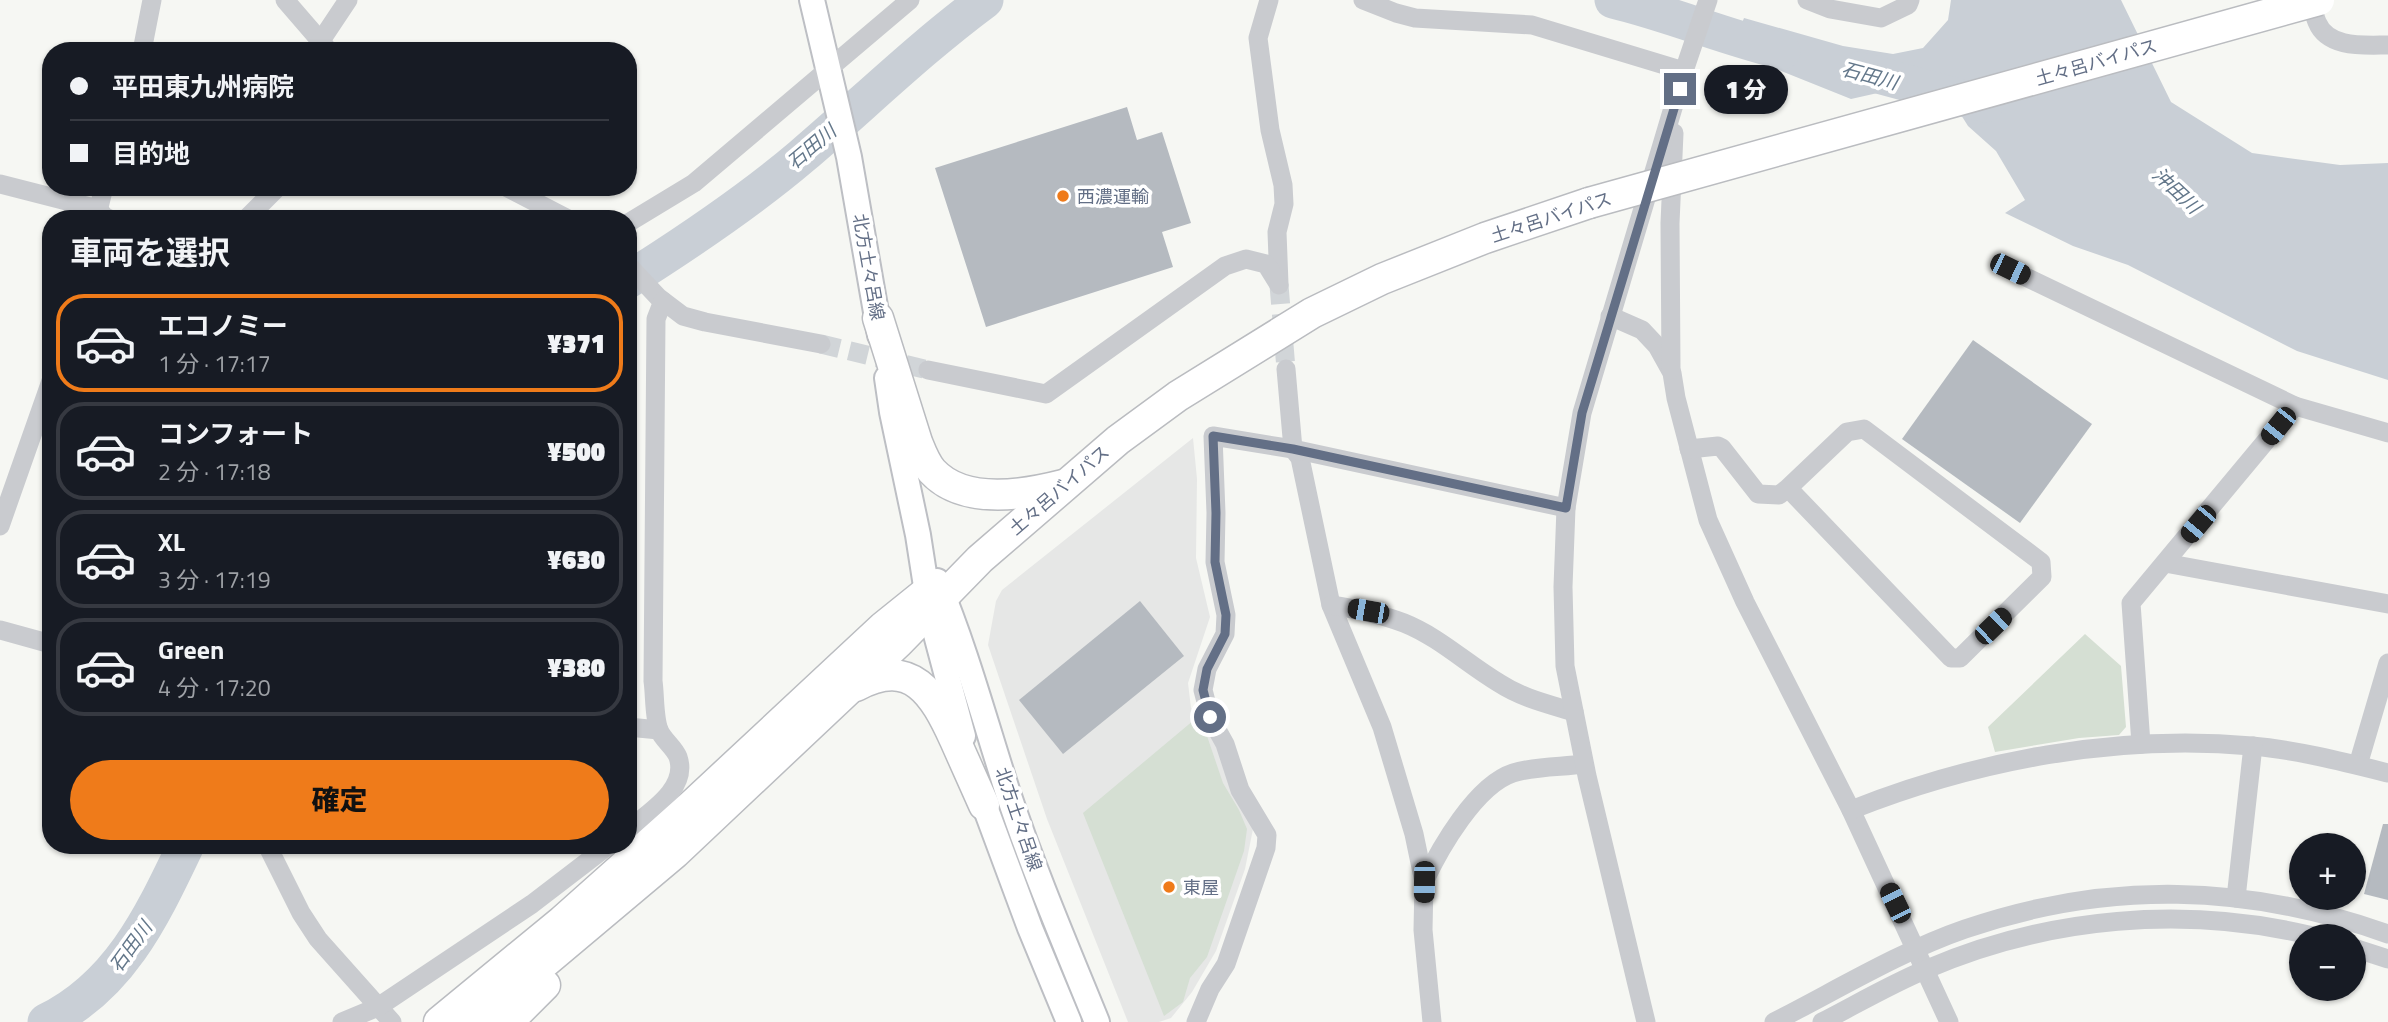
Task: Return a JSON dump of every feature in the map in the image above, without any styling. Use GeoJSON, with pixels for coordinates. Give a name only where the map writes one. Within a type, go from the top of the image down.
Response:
{"type":"FeatureCollection","features":[{"type":"Feature","properties":{"kind":"highway","name":"土々呂バイパス"},"geometry":{"type":"LineString","coordinates":[[675,853],[849,690],[935,596],[1064,485],[1118,440],[1178,396],[1312,313],[1382,279],[1485,238],[1590,203],[2319,0]]}},
{"type":"Feature","properties":{"kind":"highway"},"geometry":{"type":"LineString","coordinates":[[878,318],[917,442],[933,471],[960,489],[981,493],[1023,492],[1064,485]]}},
{"type":"Feature","properties":{"kind":"highway","name":"土々呂バイパス"},"geometry":{"type":"LineString","coordinates":[[439,1022],[562,921],[691,806],[883,626],[935,596]]}},
{"type":"Feature","properties":{"kind":"highway"},"geometry":{"type":"LineString","coordinates":[[849,690],[882,676],[897,675],[922,685],[941,709],[984,805]]}},
{"type":"Feature","properties":{"kind":"highway"},"geometry":{"type":"LineString","coordinates":[[474,1022],[675,853]]}},
{"type":"Feature","properties":{"kind":"highway"},"geometry":{"type":"LineString","coordinates":[[508,1022],[675,853]]}},
{"type":"Feature","properties":{"kind":"main road","name":"北方土々呂線"},"geometry":{"type":"LineString","coordinates":[[813,0],[849,157],[892,412],[918,535],[935,596],[939,654],[984,805],[1069,1022]]}},
{"type":"Feature","properties":{"kind":"main road","name":"北方土々呂線"},"geometry":{"type":"LineString","coordinates":[[935,596],[964,647],[1009,795],[1055,920],[1097,1022]]}},
{"type":"Feature","properties":{"kind":"street"},"geometry":{"type":"LineString","coordinates":[[144,42],[152,0]]}},
{"type":"Feature","properties":{"kind":"street"},"geometry":{"type":"LineString","coordinates":[[285,0],[322,42]]}},
{"type":"Feature","properties":{"kind":"street"},"geometry":{"type":"LineString","coordinates":[[327,42],[348,0]]}},
{"type":"Feature","properties":{"kind":"street"},"geometry":{"type":"LineString","coordinates":[[637,218],[694,183],[830,77],[910,0]]}},
{"type":"Feature","properties":{"kind":"street"},"geometry":{"type":"LineString","coordinates":[[928,370],[1046,394],[1225,266],[1246,260],[1266,264],[1279,285],[1277,232],[1284,204],[1283,185],[1270,130],[1258,38],[1269,0]]}},
{"type":"Feature","properties":{"kind":"street"},"geometry":{"type":"LineString","coordinates":[[1363,0],[1415,18],[1532,25],[1687,63]]}},
{"type":"Feature","properties":{"kind":"street"},"geometry":{"type":"LineString","coordinates":[[1646,1022],[1584,764],[1565,666],[1563,587],[1566,508],[1582,413],[1708,0]]}},
{"type":"Feature","properties":{"kind":"street"},"geometry":{"type":"LineString","coordinates":[[1807,0],[1830,9],[1881,18],[1908,5],[1910,0]]}},
{"type":"Feature","properties":{"kind":"street"},"geometry":{"type":"LineString","coordinates":[[2312,0],[2318,24],[2327,35],[2349,45],[2388,45]]}},
{"type":"Feature","properties":{"kind":"street"},"geometry":{"type":"LineString","coordinates":[[1675,107],[1670,223],[1671,373],[1708,520],[1745,602],[1851,810],[1950,1022]]}},
{"type":"Feature","properties":{"kind":"street"},"geometry":{"type":"LineString","coordinates":[[0,184],[85,210]]}},
{"type":"Feature","properties":{"kind":"street"},"geometry":{"type":"LineString","coordinates":[[255,210],[269,196]]}},
{"type":"Feature","properties":{"kind":"street"},"geometry":{"type":"LineString","coordinates":[[523,196],[551,210]]}},
{"type":"Feature","properties":{"kind":"street"},"geometry":{"type":"LineString","coordinates":[[2010,269],[2295,406],[2388,433]]}},
{"type":"Feature","properties":{"kind":"street"},"geometry":{"type":"LineString","coordinates":[[637,274],[661,299],[683,316],[821,344]]}},
{"type":"Feature","properties":{"kind":"street"},"geometry":{"type":"LineString","coordinates":[[637,822],[664,800],[674,787],[680,765],[677,754],[659,730],[653,681],[656,319],[661,299]]}},
{"type":"Feature","properties":{"kind":"street"},"geometry":{"type":"LineString","coordinates":[[1610,316],[1642,330],[1657,346],[1671,373]]}},
{"type":"Feature","properties":{"kind":"street"},"geometry":{"type":"LineString","coordinates":[[1286,369],[1293,449],[1300,458],[1331,605],[1382,727],[1414,834],[1424,882],[1423,930],[1432,1022]]}},
{"type":"Feature","properties":{"kind":"street"},"geometry":{"type":"LineString","coordinates":[[2141,744],[2131,603],[2295,406]]}},
{"type":"Feature","properties":{"kind":"street"},"geometry":{"type":"LineString","coordinates":[[0,526],[42,407]]}},
{"type":"Feature","properties":{"kind":"street"},"geometry":{"type":"LineString","coordinates":[[1689,449],[1718,446],[1723,448],[1758,494],[1779,495],[1847,432],[1864,429],[2040,562],[2042,577],[1960,658],[1951,658],[1788,488]]}},
{"type":"Feature","properties":{"kind":"street"},"geometry":{"type":"LineString","coordinates":[[1196,1022],[1210,989],[1226,964],[1266,848],[1267,835],[1240,790],[1225,744],[1210,717],[1203,690],[1207,669],[1225,634],[1226,615],[1215,562],[1213,436],[1293,449],[1566,508]]}},
{"type":"Feature","properties":{"kind":"street"},"geometry":{"type":"LineString","coordinates":[[2165,563],[2388,604]]}},
{"type":"Feature","properties":{"kind":"street"},"geometry":{"type":"LineString","coordinates":[[1331,605],[1368,611],[1405,624],[1435,640],[1502,685],[1531,700],[1574,712]]}},
{"type":"Feature","properties":{"kind":"street"},"geometry":{"type":"LineString","coordinates":[[0,630],[42,642]]}},
{"type":"Feature","properties":{"kind":"street"},"geometry":{"type":"LineString","coordinates":[[2358,765],[2388,663]]}},
{"type":"Feature","properties":{"kind":"street"},"geometry":{"type":"LineString","coordinates":[[637,728],[659,730]]}},
{"type":"Feature","properties":{"kind":"street"},"geometry":{"type":"LineString","coordinates":[[1851,810],[1925,782],[2035,756],[2141,744],[2253,746],[2388,773]]}},
{"type":"Feature","properties":{"kind":"street"},"geometry":{"type":"LineString","coordinates":[[2236,898],[2253,746]]}},
{"type":"Feature","properties":{"kind":"street"},"geometry":{"type":"LineString","coordinates":[[1424,882],[1454,826],[1495,784],[1512,773],[1584,764]]}},
{"type":"Feature","properties":{"kind":"street"},"geometry":{"type":"LineString","coordinates":[[272,854],[301,913],[318,939],[393,1022]]}},
{"type":"Feature","properties":{"kind":"street"},"geometry":{"type":"LineString","coordinates":[[342,1022],[378,1007],[532,904],[596,854]]}},
{"type":"Feature","properties":{"kind":"street"},"geometry":{"type":"LineString","coordinates":[[1774,1022],[1917,949],[1964,929],[2018,912],[2073,900],[2129,894],[2188,894],[2236,898],[2289,905],[2344,918],[2388,934]]}},
{"type":"Feature","properties":{"kind":"street"},"geometry":{"type":"LineString","coordinates":[[1822,1022],[1927,969],[2024,936],[2078,925],[2180,919],[2234,922],[2289,930]]}},
{"type":"Feature","properties":{"kind":"street"},"geometry":{"type":"LineString","coordinates":[[2366,952],[2388,959]]}},
{"type":"Feature","properties":{"kind":"shaded area"},"geometry":{"type":"Polygon","coordinates":[[[1193,438],[1197,479],[1196,558],[1210,617],[1188,683],[1191,708],[1215,744],[1253,829],[1245,869],[1216,951],[1192,992],[1171,1018],[1159,1022],[1128,1022],[1047,819],[988,645],[996,601],[1002,590],[1193,438]]]}},
{"type":"Feature","properties":{"kind":"shaded area"},"geometry":{"type":"Polygon","coordinates":[[[2085,634],[2121,666],[2126,727],[2119,735],[2079,738],[1995,752],[1988,727],[2085,634]]]}},
{"type":"Feature","properties":{"kind":"shaded area"},"geometry":{"type":"Polygon","coordinates":[[[1194,720],[1207,736],[1223,783],[1247,829],[1244,851],[1207,957],[1190,978],[1183,1002],[1164,1016],[1083,813],[1194,720]]]}},
{"type":"Feature","properties":{"kind":"water","name":"沖田川"},"geometry":{"type":"Polygon","coordinates":[[[1951,0],[2121,0],[2171,102],[2252,153],[2340,165],[2388,163],[2388,380],[2297,351],[2128,265],[2073,246],[2005,213],[2025,200],[1996,151],[1968,126],[1936,75],[1926,73],[1891,90],[1851,99],[1731,51],[1744,18],[1843,46],[1893,54],[1923,48],[1948,20],[1951,0]]]}},
{"type":"Feature","properties":{"kind":"building","name":"西濃運輸"},"geometry":{"type":"Polygon","coordinates":[[[1127,107],[1137,140],[1162,132],[1191,223],[1162,232],[1173,267],[986,327],[935,168],[1127,107]]]}},
{"type":"Feature","properties":{"kind":"building"},"geometry":{"type":"Polygon","coordinates":[[[1973,340],[2092,424],[2020,523],[1902,439],[1973,340]]]}},
{"type":"Feature","properties":{"kind":"building"},"geometry":{"type":"Polygon","coordinates":[[[1140,601],[1184,656],[1063,754],[1019,700],[1140,601]]]}},
{"type":"Feature","properties":{"kind":"building"},"geometry":{"type":"Polygon","coordinates":[[[2383,824],[2388,824],[2388,900],[2366,894],[2383,824]]]}},
{"type":"Feature","properties":{"kind":"waterway","name":"石田川"},"geometry":{"type":"LineString","coordinates":[[637,274],[717,221],[781,173],[985,0]]}},
{"type":"Feature","properties":{"kind":"waterway","name":"石田川"},"geometry":{"type":"LineString","coordinates":[[1613,0],[1782,51]]}},
{"type":"Feature","properties":{"kind":"waterway","name":"石田川"},"geometry":{"type":"LineString","coordinates":[[1859,70],[1985,104]]}},
{"type":"Feature","properties":{"kind":"waterway","name":"石田川"},"geometry":{"type":"LineString","coordinates":[[46,1022],[72,1007],[114,969],[146,923],[182,854]]}},
{"type":"Feature","properties":{"kind":"tunnel"},"geometry":{"type":"LineString","coordinates":[[1279,285],[1286,369]]}},
{"type":"Feature","properties":{"kind":"tunnel"},"geometry":{"type":"LineString","coordinates":[[821,344],[928,370]]}},
{"type":"Feature","properties":{"kind":"place","name":"西濃運輸"},"geometry":{"type":"Point","coordinates":[1063,196]}},
{"type":"Feature","properties":{"kind":"place","name":"東屋"},"geometry":{"type":"Point","coordinates":[1169,887]}},
{"type":"Feature","properties":{"kind":"route"},"geometry":{"type":"LineString","coordinates":[[1210,717],[1203,690],[1207,669],[1225,634],[1226,615],[1215,562],[1213,436],[1293,449],[1566,508],[1582,413],[1680,89]]}}]}
